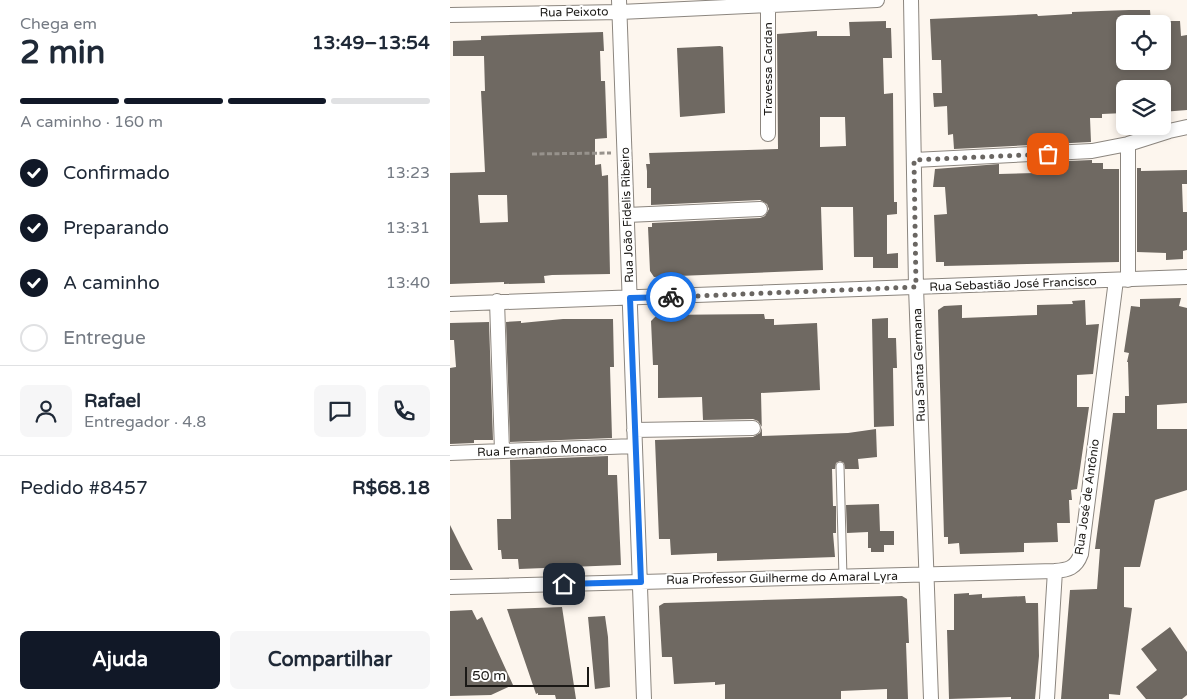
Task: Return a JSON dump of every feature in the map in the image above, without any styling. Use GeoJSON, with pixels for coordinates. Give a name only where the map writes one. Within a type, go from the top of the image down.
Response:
{"type":"FeatureCollection","features":[{"type":"Feature","properties":{"kind":"street","name":"Rua Peixoto"},"geometry":{"type":"LineString","coordinates":[[450,15],[486,7],[877,0]]}},
{"type":"Feature","properties":{"kind":"street","name":"Rua Santa Germana"},"geometry":{"type":"LineString","coordinates":[[910,0],[916,287],[930,699]]}},
{"type":"Feature","properties":{"kind":"street","name":"Travessa Cardan"},"geometry":{"type":"LineString","coordinates":[[768,2],[768,134]]}},
{"type":"Feature","properties":{"kind":"street","name":"Rua João Fidelis Ribeiro"},"geometry":{"type":"LineString","coordinates":[[620,6],[644,699]]}},
{"type":"Feature","properties":{"kind":"street"},"geometry":{"type":"LineString","coordinates":[[914,160],[1067,154],[1111,149],[1187,127]]}},
{"type":"Feature","properties":{"kind":"street","name":"Rua José de Antônio"},"geometry":{"type":"LineString","coordinates":[[1055,572],[1075,566],[1081,554],[1122,280],[1128,144]]}},
{"type":"Feature","properties":{"kind":"street"},"geometry":{"type":"LineString","coordinates":[[627,215],[760,209]]}},
{"type":"Feature","properties":{"kind":"street","name":"Rua Sebastião José Francisco"},"geometry":{"type":"LineString","coordinates":[[450,304],[1187,277]]}},
{"type":"Feature","properties":{"kind":"street"},"geometry":{"type":"LineString","coordinates":[[497,301],[502,452]]}},
{"type":"Feature","properties":{"kind":"street"},"geometry":{"type":"LineString","coordinates":[[634,430],[753,428]]}},
{"type":"Feature","properties":{"kind":"street","name":"Rua Fernando Monaco"},"geometry":{"type":"LineString","coordinates":[[450,453],[635,446]]}},
{"type":"Feature","properties":{"kind":"street"},"geometry":{"type":"LineString","coordinates":[[1047,699],[1055,572]]}},
{"type":"Feature","properties":{"kind":"street","name":"Rua Professor Guilherme do Amaral Lyra"},"geometry":{"type":"LineString","coordinates":[[450,587],[1055,572]]}},
{"type":"Feature","properties":{"kind":"lane"},"geometry":{"type":"LineString","coordinates":[[840,466],[843,577]]}},
{"type":"Feature","properties":{"kind":"path"},"geometry":{"type":"LineString","coordinates":[[532,154],[624,153]]}},
{"type":"Feature","properties":{"kind":"building"},"geometry":{"type":"Polygon","coordinates":[[[1150,10],[1150,15],[1116,15],[1116,70],[1171,70],[1171,21],[1180,21],[1181,36],[1187,35],[1187,110],[1171,111],[1171,80],[1116,80],[1116,113],[1102,114],[1102,118],[1090,118],[1091,142],[954,149],[953,134],[948,135],[947,106],[934,107],[933,93],[942,93],[941,60],[932,60],[930,19],[1037,14],[1038,16],[1072,14],[1072,12],[1150,10]]]}},
{"type":"Feature","properties":{"kind":"building"},"geometry":{"type":"Polygon","coordinates":[[[886,21],[886,28],[891,28],[892,58],[883,58],[884,94],[893,93],[894,202],[897,202],[897,214],[887,215],[887,254],[898,253],[898,268],[873,268],[873,257],[854,257],[853,207],[821,207],[823,270],[654,277],[650,271],[648,227],[652,227],[652,223],[760,218],[765,216],[769,209],[767,204],[760,200],[651,205],[651,188],[647,188],[646,164],[650,164],[649,153],[778,149],[777,34],[817,31],[817,36],[850,36],[849,22],[886,21]],[[820,117],[820,147],[846,146],[845,117],[820,117]]]}},
{"type":"Feature","properties":{"kind":"building"},"geometry":{"type":"Polygon","coordinates":[[[603,32],[604,51],[600,51],[601,81],[605,81],[607,138],[595,139],[595,165],[601,164],[602,176],[608,175],[610,274],[544,276],[545,283],[450,284],[450,173],[485,172],[481,91],[485,91],[484,56],[453,56],[453,41],[481,40],[481,36],[603,32]],[[478,195],[480,223],[508,222],[507,195],[478,195]]]}},
{"type":"Feature","properties":{"kind":"building"},"geometry":{"type":"Polygon","coordinates":[[[723,47],[725,113],[680,117],[677,48],[723,47]]]}},
{"type":"Feature","properties":{"kind":"building"},"geometry":{"type":"Polygon","coordinates":[[[1092,160],[1092,163],[1103,163],[1103,169],[1119,169],[1119,262],[944,266],[944,262],[936,262],[934,215],[947,214],[945,187],[933,187],[935,169],[999,164],[999,174],[1035,173],[1043,171],[1043,162],[1092,160]]]}},
{"type":"Feature","properties":{"kind":"building"},"geometry":{"type":"Polygon","coordinates":[[[1137,168],[1141,168],[1141,171],[1187,170],[1187,184],[1182,184],[1183,212],[1187,212],[1187,250],[1183,251],[1183,259],[1166,260],[1166,253],[1137,252],[1137,168]]]}},
{"type":"Feature","properties":{"kind":"building"},"geometry":{"type":"Polygon","coordinates":[[[1181,298],[1179,306],[1187,308],[1187,403],[1157,405],[1157,429],[1187,429],[1187,490],[1155,500],[1140,567],[1124,567],[1124,607],[1132,608],[1120,695],[1109,694],[1109,699],[1061,699],[1070,590],[1097,589],[1100,549],[1095,549],[1113,413],[1125,413],[1125,396],[1129,396],[1127,362],[1129,353],[1124,352],[1131,306],[1140,307],[1140,299],[1181,298]]]}},
{"type":"Feature","properties":{"kind":"building"},"geometry":{"type":"Polygon","coordinates":[[[1085,300],[1086,325],[1099,324],[1093,374],[1077,375],[1077,407],[1089,407],[1077,489],[1071,490],[1072,500],[1069,500],[1070,523],[1057,523],[1058,542],[1024,543],[1024,552],[960,554],[959,543],[948,544],[948,537],[944,537],[938,310],[944,306],[962,305],[962,318],[1037,315],[1037,305],[1073,304],[1072,301],[1085,300]]]}},
{"type":"Feature","properties":{"kind":"building"},"geometry":{"type":"Polygon","coordinates":[[[764,314],[765,319],[774,319],[774,325],[817,323],[820,390],[761,393],[762,427],[758,421],[753,419],[703,420],[702,397],[658,398],[658,365],[653,365],[651,321],[657,315],[764,314]]]}},
{"type":"Feature","properties":{"kind":"building"},"geometry":{"type":"Polygon","coordinates":[[[888,318],[888,338],[896,338],[897,368],[893,368],[894,426],[874,427],[872,319],[888,318]]]}},
{"type":"Feature","properties":{"kind":"building"},"geometry":{"type":"Polygon","coordinates":[[[563,319],[613,319],[614,367],[610,367],[612,438],[510,442],[506,322],[521,321],[521,323],[563,319]]]}},
{"type":"Feature","properties":{"kind":"building"},"geometry":{"type":"Polygon","coordinates":[[[489,322],[493,440],[474,440],[474,443],[450,444],[450,368],[456,367],[454,340],[450,340],[450,323],[489,322]]]}},
{"type":"Feature","properties":{"kind":"building"},"geometry":{"type":"Polygon","coordinates":[[[762,428],[762,436],[848,433],[876,429],[877,457],[858,459],[859,469],[845,469],[844,463],[840,461],[836,463],[835,469],[832,469],[833,506],[836,506],[836,533],[833,533],[835,557],[717,561],[717,553],[671,555],[670,539],[659,539],[655,440],[753,437],[760,433],[762,428]]]}},
{"type":"Feature","properties":{"kind":"building"},"geometry":{"type":"Polygon","coordinates":[[[608,456],[608,475],[617,475],[621,565],[519,569],[518,559],[502,559],[501,550],[498,550],[497,519],[511,519],[510,460],[608,456]]]}},
{"type":"Feature","properties":{"kind":"building"},"geometry":{"type":"Polygon","coordinates":[[[879,504],[880,531],[894,531],[894,545],[884,545],[884,552],[871,552],[871,548],[868,548],[868,532],[847,533],[846,505],[879,504]]]}},
{"type":"Feature","properties":{"kind":"building"},"geometry":{"type":"Polygon","coordinates":[[[450,525],[462,549],[473,570],[450,570],[450,525]]]}},
{"type":"Feature","properties":{"kind":"building"},"geometry":{"type":"Polygon","coordinates":[[[969,593],[969,595],[982,594],[982,598],[1025,596],[1026,603],[1038,603],[1039,656],[1035,699],[1011,699],[1011,697],[949,699],[947,630],[954,630],[954,594],[969,593]]]}},
{"type":"Feature","properties":{"kind":"building"},"geometry":{"type":"Polygon","coordinates":[[[902,596],[907,599],[909,643],[906,643],[908,699],[887,699],[887,689],[841,691],[841,699],[725,699],[725,684],[715,685],[715,682],[674,684],[672,657],[662,657],[659,606],[664,603],[902,596]]]}},
{"type":"Feature","properties":{"kind":"building"},"geometry":{"type":"Polygon","coordinates":[[[562,607],[576,699],[556,699],[555,695],[536,694],[507,609],[562,607]]]}},
{"type":"Feature","properties":{"kind":"building"},"geometry":{"type":"Polygon","coordinates":[[[472,610],[477,620],[482,617],[513,685],[491,695],[450,696],[450,611],[472,610]]]}},
{"type":"Feature","properties":{"kind":"building"},"geometry":{"type":"Polygon","coordinates":[[[605,616],[608,637],[610,687],[595,689],[588,617],[605,616]]]}},
{"type":"Feature","properties":{"kind":"building"},"geometry":{"type":"Polygon","coordinates":[[[1170,627],[1187,652],[1187,695],[1182,699],[1146,699],[1136,687],[1157,670],[1141,649],[1170,627]]]}},
{"type":"Feature","properties":{"kind":"way so far"},"geometry":{"type":"LineString","coordinates":[[671,297],[916,287],[914,160],[1048,154]]}},
{"type":"Feature","properties":{"kind":"route"},"geometry":{"type":"LineString","coordinates":[[564,584],[641,582],[630,298],[671,297]]}}]}
